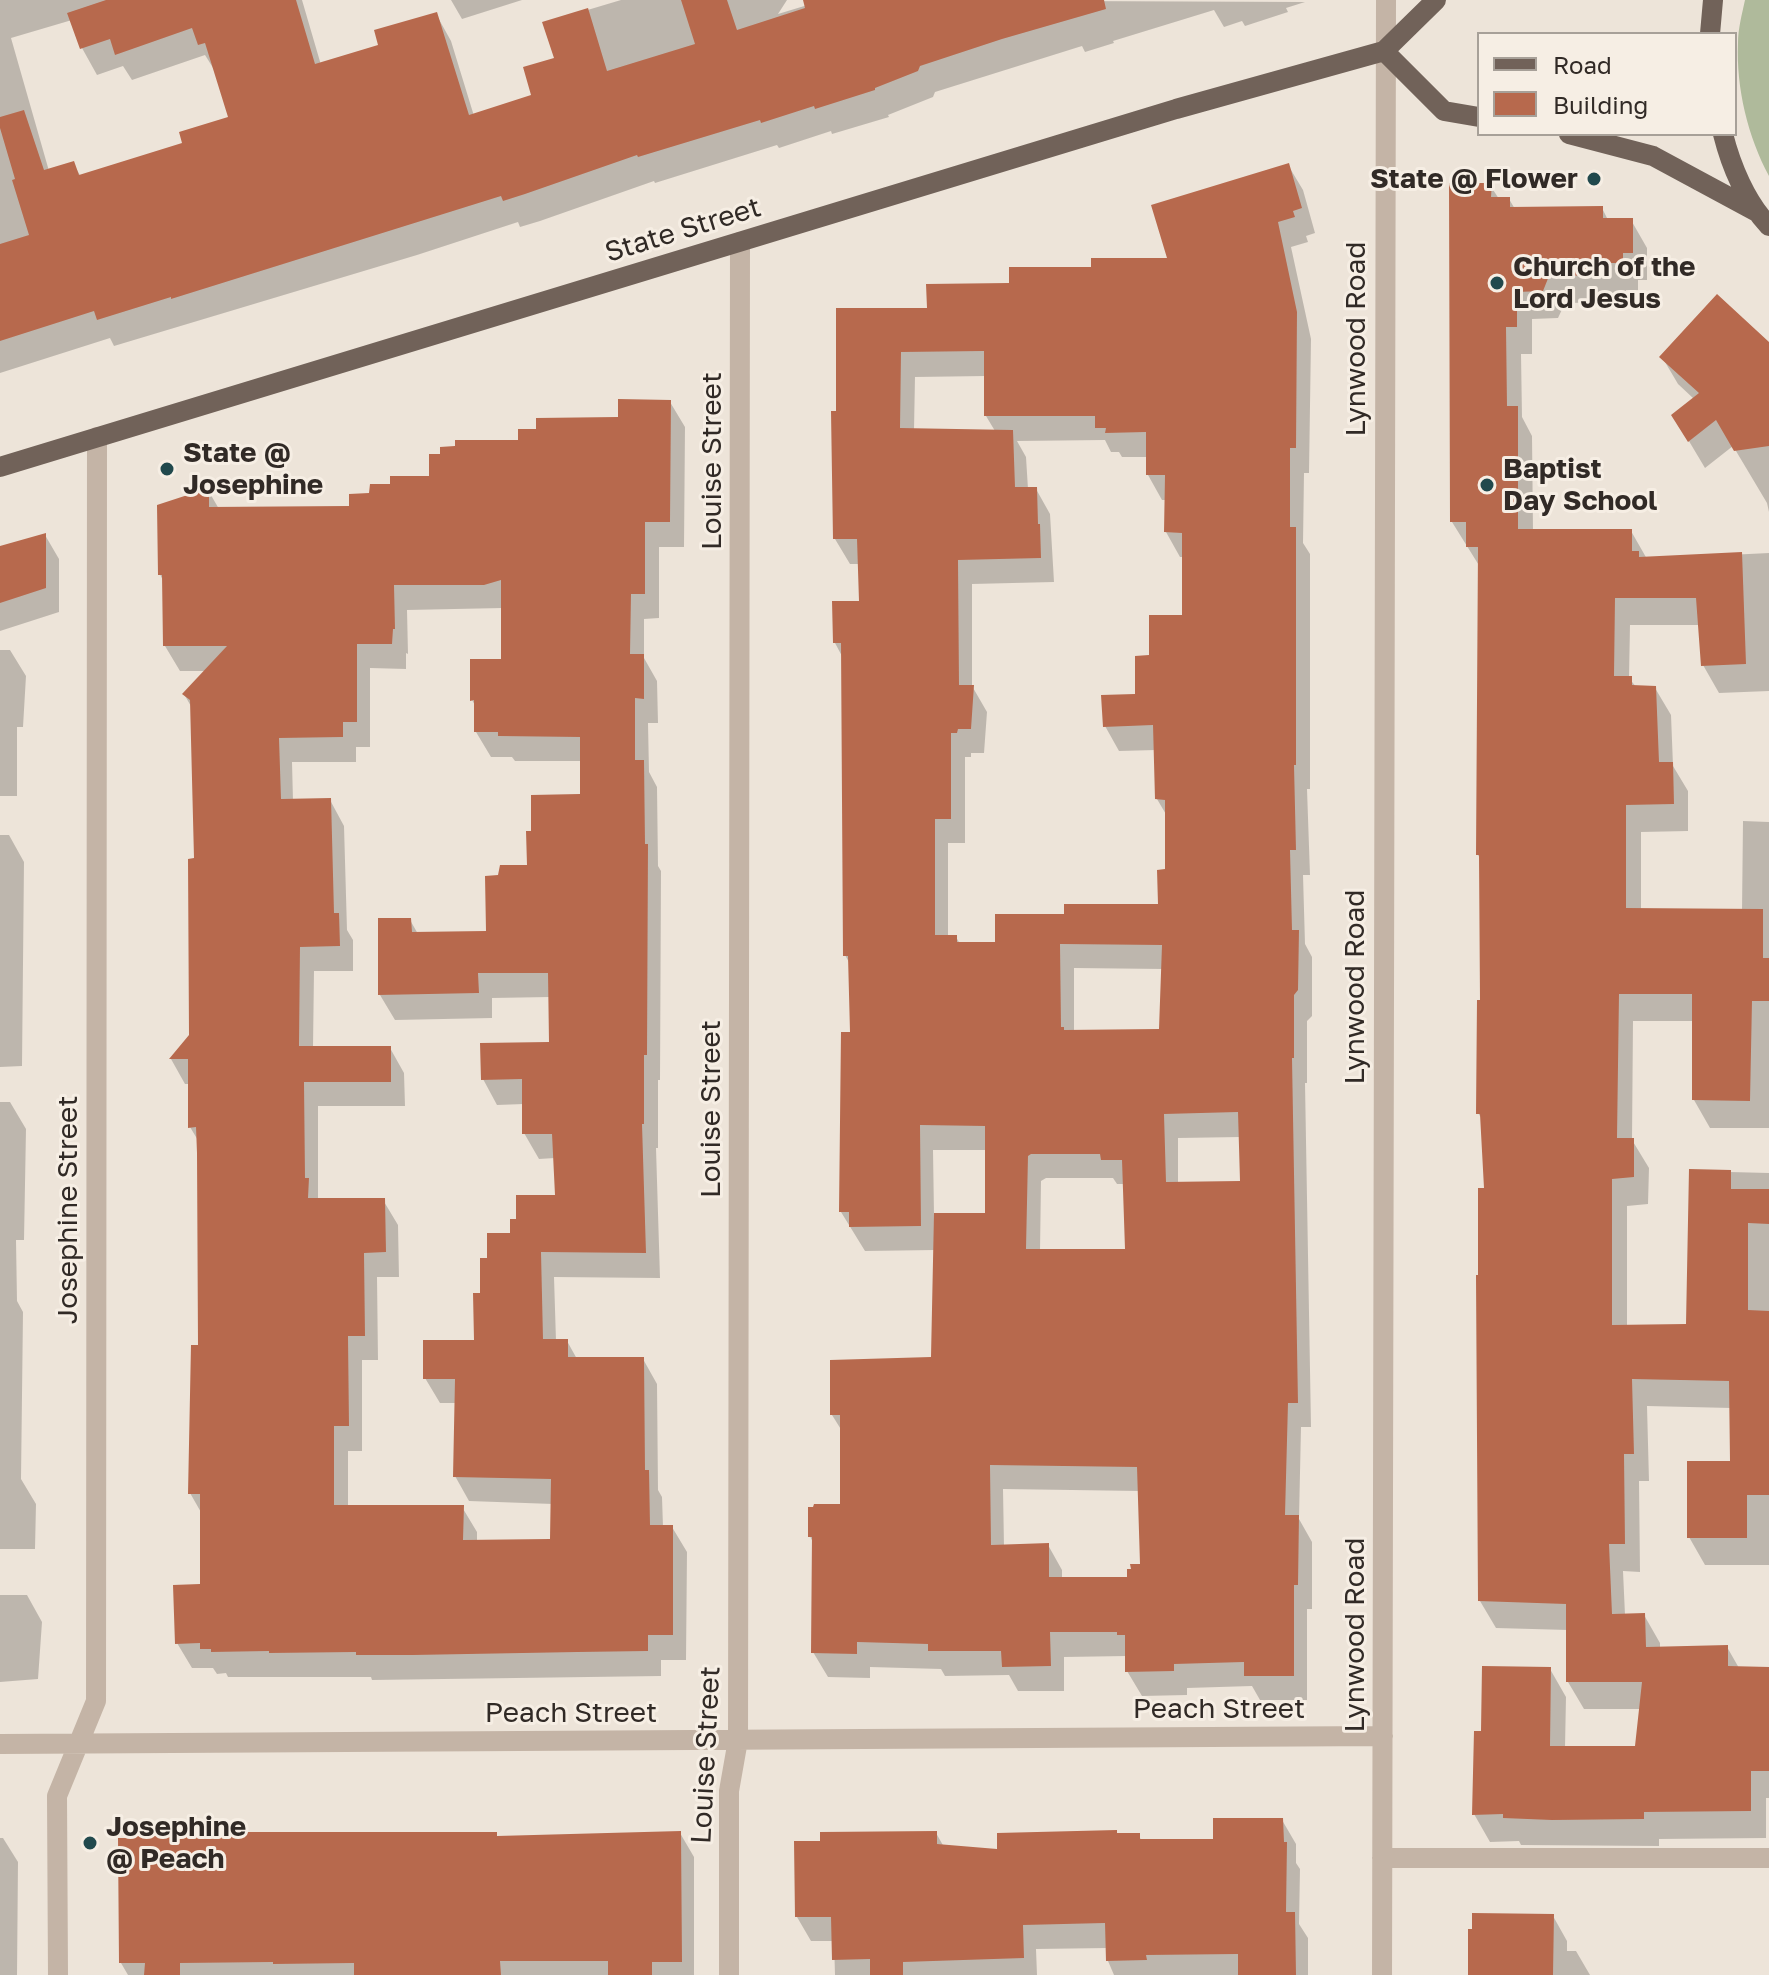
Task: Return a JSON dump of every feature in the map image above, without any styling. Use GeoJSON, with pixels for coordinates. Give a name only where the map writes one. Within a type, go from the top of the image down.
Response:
{"type":"FeatureCollection","features":[{"type":"Feature","properties":{"kind":"main road","name":"State Street"},"geometry":{"type":"LineString","coordinates":[[0,467],[1176,109],[1384,51],[1436,0]]}},
{"type":"Feature","properties":{"kind":"main road"},"geometry":{"type":"LineString","coordinates":[[1710,32],[1713,0]]}},
{"type":"Feature","properties":{"kind":"main road"},"geometry":{"type":"LineString","coordinates":[[1384,51],[1444,111],[1477,117]]}},
{"type":"Feature","properties":{"kind":"main road"},"geometry":{"type":"LineString","coordinates":[[1577,136],[1653,156],[1762,219]]}},
{"type":"Feature","properties":{"kind":"main road"},"geometry":{"type":"LineString","coordinates":[[1724,136],[1762,219]]}},
{"type":"Feature","properties":{"kind":"street","name":"Lynwood Road"},"geometry":{"type":"LineString","coordinates":[[1382,1975],[1386,0]]}},
{"type":"Feature","properties":{"kind":"street","name":"Louise Street"},"geometry":{"type":"LineString","coordinates":[[729,1975],[729,1791],[738,1740],[740,242]]}},
{"type":"Feature","properties":{"kind":"street","name":"Josephine Street"},"geometry":{"type":"LineString","coordinates":[[58,1975],[57,1796],[96,1701],[97,437]]}},
{"type":"Feature","properties":{"kind":"street","name":"Peach Street"},"geometry":{"type":"LineString","coordinates":[[0,1744],[1383,1736]]}},
{"type":"Feature","properties":{"kind":"street"},"geometry":{"type":"LineString","coordinates":[[1382,1858],[1769,1858]]}},
{"type":"Feature","properties":{"kind":"green space"},"geometry":{"type":"Polygon","coordinates":[[[1745,0],[1769,0],[1769,176],[1749,129],[1741,95],[1738,38],[1745,0]]]}},
{"type":"Feature","properties":{"kind":"building"},"geometry":{"type":"Polygon","coordinates":[[[106,0],[296,0],[315,64],[378,45],[374,30],[437,12],[469,115],[531,95],[523,67],[554,58],[542,22],[588,8],[607,71],[695,44],[681,0],[727,0],[737,30],[805,8],[803,0],[1104,0],[1106,9],[920,66],[918,71],[875,90],[815,109],[814,106],[637,155],[503,201],[501,196],[171,299],[97,320],[94,311],[0,341],[0,244],[29,235],[12,180],[15,179],[0,128],[0,117],[24,110],[44,170],[74,161],[79,175],[182,143],[179,132],[228,117],[205,43],[198,45],[192,28],[115,55],[110,39],[80,49],[67,13],[106,0]]]}},
{"type":"Feature","properties":{"kind":"building"},"geometry":{"type":"Polygon","coordinates":[[[1289,163],[1302,208],[1293,211],[1295,217],[1278,222],[1297,312],[1296,448],[1290,448],[1290,527],[1296,527],[1296,850],[1290,850],[1292,930],[1299,930],[1292,1058],[1298,1403],[1288,1403],[1285,1515],[1299,1515],[1298,1585],[1294,1585],[1294,1676],[1244,1676],[1244,1662],[1174,1664],[1174,1671],[1125,1672],[1125,1635],[1117,1635],[1117,1632],[1050,1632],[1051,1666],[1002,1667],[1001,1651],[928,1651],[928,1644],[857,1642],[857,1654],[811,1653],[812,1537],[808,1537],[808,1507],[814,1504],[840,1504],[840,1415],[830,1415],[830,1360],[931,1357],[934,1213],[985,1213],[985,1126],[920,1125],[921,1226],[849,1227],[849,1212],[839,1212],[841,1032],[850,1032],[848,956],[843,956],[841,643],[833,643],[832,601],[859,601],[857,539],[833,539],[831,411],[836,411],[836,308],[927,308],[926,284],[1009,283],[1009,267],[1091,267],[1091,258],[1167,258],[1151,205],[1289,163]],[[984,351],[901,352],[900,428],[1013,430],[1015,487],[1037,487],[1040,524],[1041,558],[958,560],[959,685],[974,685],[971,729],[958,729],[957,733],[951,733],[951,819],[935,819],[935,935],[957,935],[957,942],[995,942],[995,914],[1064,914],[1064,904],[1158,904],[1157,870],[1165,869],[1165,800],[1155,799],[1153,725],[1103,727],[1101,695],[1135,694],[1135,656],[1149,655],[1149,615],[1182,615],[1182,533],[1164,532],[1165,475],[1146,475],[1146,432],[1105,433],[1106,428],[1095,428],[1095,416],[984,416],[984,351]],[[1060,944],[1061,1027],[1064,1030],[1159,1029],[1162,945],[1060,944]],[[1238,1112],[1164,1114],[1166,1182],[1240,1181],[1238,1112]],[[1100,1154],[1028,1156],[1026,1249],[1125,1249],[1122,1160],[1101,1160],[1100,1154]],[[990,1465],[991,1545],[1049,1543],[1049,1577],[1127,1577],[1130,1564],[1140,1564],[1137,1467],[990,1465]]]}},
{"type":"Feature","properties":{"kind":"building"},"geometry":{"type":"Polygon","coordinates":[[[1449,183],[1492,183],[1491,197],[1510,197],[1510,207],[1603,206],[1603,218],[1633,218],[1633,253],[1623,253],[1623,263],[1611,263],[1611,275],[1549,276],[1543,291],[1517,292],[1517,327],[1506,327],[1507,406],[1518,406],[1518,529],[1632,529],[1632,551],[1639,551],[1639,557],[1742,552],[1746,664],[1701,666],[1696,598],[1615,598],[1614,676],[1632,676],[1632,685],[1656,686],[1659,762],[1673,762],[1674,804],[1626,805],[1626,908],[1763,909],[1763,958],[1769,958],[1769,1001],[1752,1001],[1750,1101],[1692,1100],[1692,994],[1619,994],[1617,1138],[1634,1138],[1634,1177],[1612,1179],[1612,1325],[1686,1324],[1689,1169],[1731,1170],[1731,1189],[1769,1189],[1769,1224],[1748,1223],[1748,1310],[1769,1311],[1769,1495],[1747,1495],[1747,1538],[1687,1538],[1687,1461],[1730,1461],[1729,1381],[1632,1379],[1634,1454],[1624,1454],[1625,1544],[1609,1544],[1612,1614],[1645,1613],[1646,1647],[1728,1645],[1728,1666],[1769,1667],[1769,1771],[1751,1771],[1751,1811],[1644,1812],[1644,1819],[1552,1820],[1503,1818],[1503,1814],[1472,1815],[1474,1731],[1481,1731],[1482,1666],[1551,1667],[1550,1746],[1635,1746],[1642,1682],[1566,1682],[1566,1604],[1478,1601],[1476,1275],[1478,1188],[1484,1188],[1480,1114],[1476,1114],[1477,1000],[1480,1000],[1479,855],[1476,855],[1478,547],[1466,547],[1466,522],[1450,522],[1449,183]]]}},
{"type":"Feature","properties":{"kind":"building"},"geometry":{"type":"Polygon","coordinates":[[[1717,294],[1769,342],[1769,446],[1734,451],[1716,420],[1688,442],[1671,415],[1699,393],[1659,357],[1717,294]]]}},
{"type":"Feature","properties":{"kind":"building"},"geometry":{"type":"Polygon","coordinates":[[[618,399],[671,400],[670,522],[645,522],[645,594],[631,594],[630,654],[644,654],[644,699],[635,698],[635,760],[644,760],[645,844],[648,844],[647,1055],[644,1055],[642,1124],[646,1253],[541,1252],[543,1339],[568,1339],[568,1357],[644,1357],[645,1470],[649,1470],[650,1525],[673,1525],[673,1635],[648,1635],[648,1651],[356,1655],[356,1652],[211,1652],[211,1649],[200,1649],[200,1643],[175,1644],[173,1585],[200,1584],[200,1494],[188,1494],[191,1345],[198,1345],[196,1127],[188,1128],[188,1059],[169,1059],[189,1035],[188,859],[194,858],[190,700],[182,694],[227,646],[163,646],[157,505],[209,488],[209,507],[349,506],[349,494],[369,493],[370,484],[390,484],[390,476],[429,476],[429,454],[440,454],[440,447],[455,446],[455,440],[518,440],[518,429],[536,429],[536,418],[618,417],[618,399]],[[501,580],[484,585],[394,585],[395,629],[392,644],[357,644],[357,722],[343,722],[343,737],[279,738],[281,799],[331,798],[334,913],[339,913],[340,946],[300,947],[299,1046],[391,1046],[391,1082],[304,1082],[308,1198],[385,1198],[386,1252],[364,1253],[365,1336],[348,1336],[349,1426],[334,1426],[334,1505],[464,1505],[463,1540],[550,1539],[551,1479],[453,1477],[455,1379],[423,1379],[423,1340],[474,1340],[473,1293],[480,1293],[480,1258],[487,1258],[487,1233],[510,1233],[510,1219],[516,1219],[516,1195],[555,1195],[552,1134],[522,1134],[522,1079],[481,1080],[480,1043],[549,1042],[548,973],[478,973],[479,993],[378,995],[378,918],[411,918],[412,932],[486,931],[485,876],[498,875],[500,865],[527,865],[526,831],[531,831],[531,795],[580,794],[580,737],[498,736],[498,732],[474,732],[470,659],[501,659],[501,580]]]}},
{"type":"Feature","properties":{"kind":"building"},"geometry":{"type":"Polygon","coordinates":[[[46,533],[46,588],[0,603],[0,546],[46,533]]]}},
{"type":"Feature","properties":{"kind":"building"},"geometry":{"type":"Polygon","coordinates":[[[1213,1818],[1283,1818],[1284,1842],[1287,1842],[1286,1912],[1295,1912],[1296,1975],[1238,1975],[1238,1954],[1146,1955],[1147,1960],[1106,1961],[1105,1923],[1023,1925],[1024,1958],[903,1962],[903,1975],[870,1975],[870,1959],[832,1960],[831,1917],[795,1917],[794,1841],[820,1841],[820,1832],[937,1831],[937,1844],[997,1849],[997,1833],[1117,1830],[1117,1833],[1140,1833],[1140,1839],[1213,1839],[1213,1818]]]}},
{"type":"Feature","properties":{"kind":"building"},"geometry":{"type":"Polygon","coordinates":[[[206,1828],[242,1828],[242,1832],[497,1832],[497,1836],[681,1831],[682,1962],[652,1962],[652,1975],[608,1975],[608,1961],[500,1961],[501,1975],[354,1975],[354,1963],[273,1962],[180,1963],[180,1975],[144,1975],[145,1963],[119,1963],[118,1838],[206,1835],[206,1828]]]}},
{"type":"Feature","properties":{"kind":"building"},"geometry":{"type":"Polygon","coordinates":[[[1472,1913],[1554,1914],[1553,1975],[1468,1975],[1468,1929],[1472,1929],[1472,1913]]]}},
{"type":"Feature","properties":{"kind":"place","name":"State @ Flower"},"geometry":{"type":"Point","coordinates":[1594,179]}},
{"type":"Feature","properties":{"kind":"place","name":"Church of the Lord Jesus"},"geometry":{"type":"Point","coordinates":[1497,283]}},
{"type":"Feature","properties":{"kind":"place","name":"State @ Josephine"},"geometry":{"type":"Point","coordinates":[167,469]}},
{"type":"Feature","properties":{"kind":"place","name":"Baptist Day School"},"geometry":{"type":"Point","coordinates":[1487,485]}},
{"type":"Feature","properties":{"kind":"place","name":"Josephine @ Peach"},"geometry":{"type":"Point","coordinates":[90,1843]}}]}
